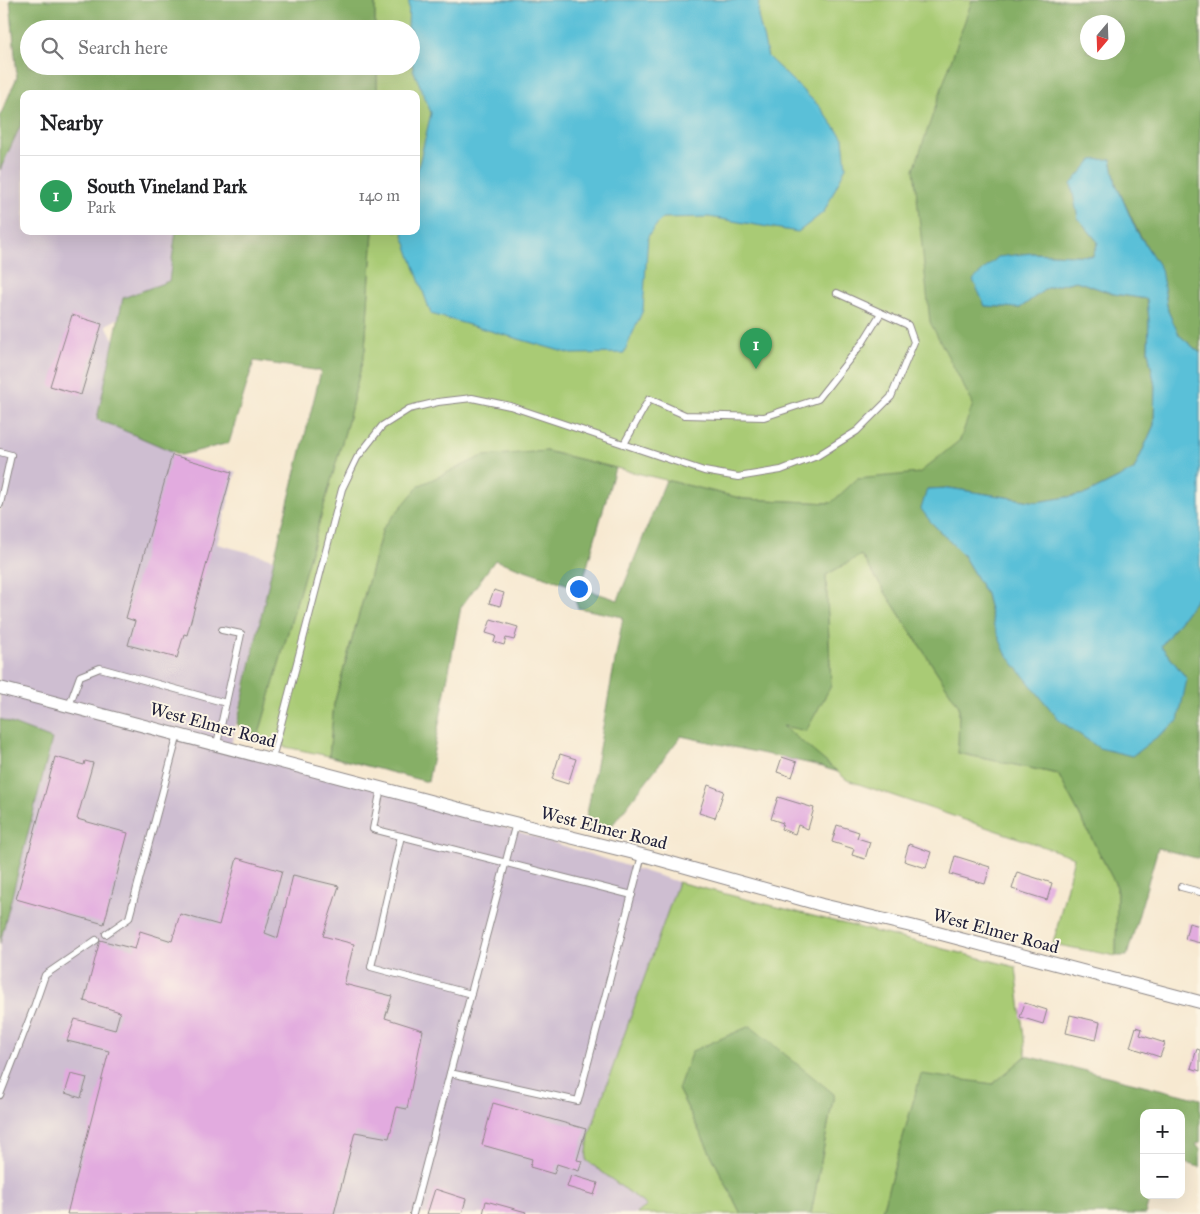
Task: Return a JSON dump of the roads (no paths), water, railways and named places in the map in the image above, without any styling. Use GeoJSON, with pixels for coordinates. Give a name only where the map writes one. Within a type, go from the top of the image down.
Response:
{"type":"FeatureCollection","features":[{"type":"Feature","properties":{"kind":"street","name":"West Elmer Road"},"geometry":{"type":"LineString","coordinates":[[0,688],[516,824],[642,855],[822,905],[911,926],[1200,1002]]}},
{"type":"Feature","properties":{"kind":"lane"},"geometry":{"type":"LineString","coordinates":[[272,759],[342,489],[357,458],[382,426],[408,409],[438,402],[472,398],[510,406],[704,471],[738,477],[781,470],[817,456],[857,431],[891,397],[914,342],[908,325],[838,292]]}},
{"type":"Feature","properties":{"kind":"lane"},"geometry":{"type":"LineString","coordinates":[[624,444],[649,399],[685,415],[764,417],[818,399],[864,342],[881,313]]}},
{"type":"Feature","properties":{"kind":"lane"},"geometry":{"type":"LineString","coordinates":[[0,452],[11,455],[0,504]]}},
{"type":"Feature","properties":{"kind":"lane"},"geometry":{"type":"LineString","coordinates":[[217,744],[241,634],[222,630]]}},
{"type":"Feature","properties":{"kind":"lane"},"geometry":{"type":"LineString","coordinates":[[69,706],[80,676],[90,670],[100,668],[226,703]]}},
{"type":"Feature","properties":{"kind":"lane"},"geometry":{"type":"LineString","coordinates":[[106,934],[129,918],[178,734]]}},
{"type":"Feature","properties":{"kind":"lane"},"geometry":{"type":"LineString","coordinates":[[382,788],[373,829],[632,895]]}},
{"type":"Feature","properties":{"kind":"lane"},"geometry":{"type":"LineString","coordinates":[[413,1214],[516,824]]}},
{"type":"Feature","properties":{"kind":"lane"},"geometry":{"type":"LineString","coordinates":[[401,836],[371,967],[471,994]]}},
{"type":"Feature","properties":{"kind":"lane"},"geometry":{"type":"LineString","coordinates":[[450,1072],[578,1101],[642,855]]}},
{"type":"Feature","properties":{"kind":"lane"},"geometry":{"type":"LineString","coordinates":[[1181,887],[1200,892]]}},
{"type":"Feature","properties":{"kind":"lane"},"geometry":{"type":"LineString","coordinates":[[0,1095],[45,975],[96,940]]}},
{"type":"Feature","properties":{"kind":"water"},"geometry":{"type":"Polygon","coordinates":[[[409,0],[759,0],[758,16],[768,57],[819,106],[843,138],[846,167],[824,212],[798,232],[709,217],[662,218],[648,236],[643,310],[624,353],[571,354],[431,314],[403,235],[420,235],[420,160],[431,113],[415,75],[420,75],[420,20],[408,20],[409,0]]]}},
{"type":"Feature","properties":{"kind":"water"},"geometry":{"type":"Polygon","coordinates":[[[1111,159],[1116,184],[1136,230],[1161,269],[1168,311],[1179,335],[1200,353],[1200,594],[1161,646],[1187,679],[1178,721],[1132,756],[1099,748],[1059,720],[1006,654],[994,626],[986,594],[963,555],[921,509],[927,489],[949,488],[1037,502],[1086,494],[1134,470],[1154,425],[1155,386],[1148,351],[1149,320],[1147,299],[1114,294],[1076,281],[1047,288],[1020,308],[985,306],[973,280],[998,257],[1031,253],[1093,256],[1098,242],[1078,218],[1071,184],[1092,160],[1111,159]]]}},
{"type":"Feature","properties":{"kind":"place","name":"South Vineland Park"},"geometry":{"type":"Point","coordinates":[756,369]}}]}
